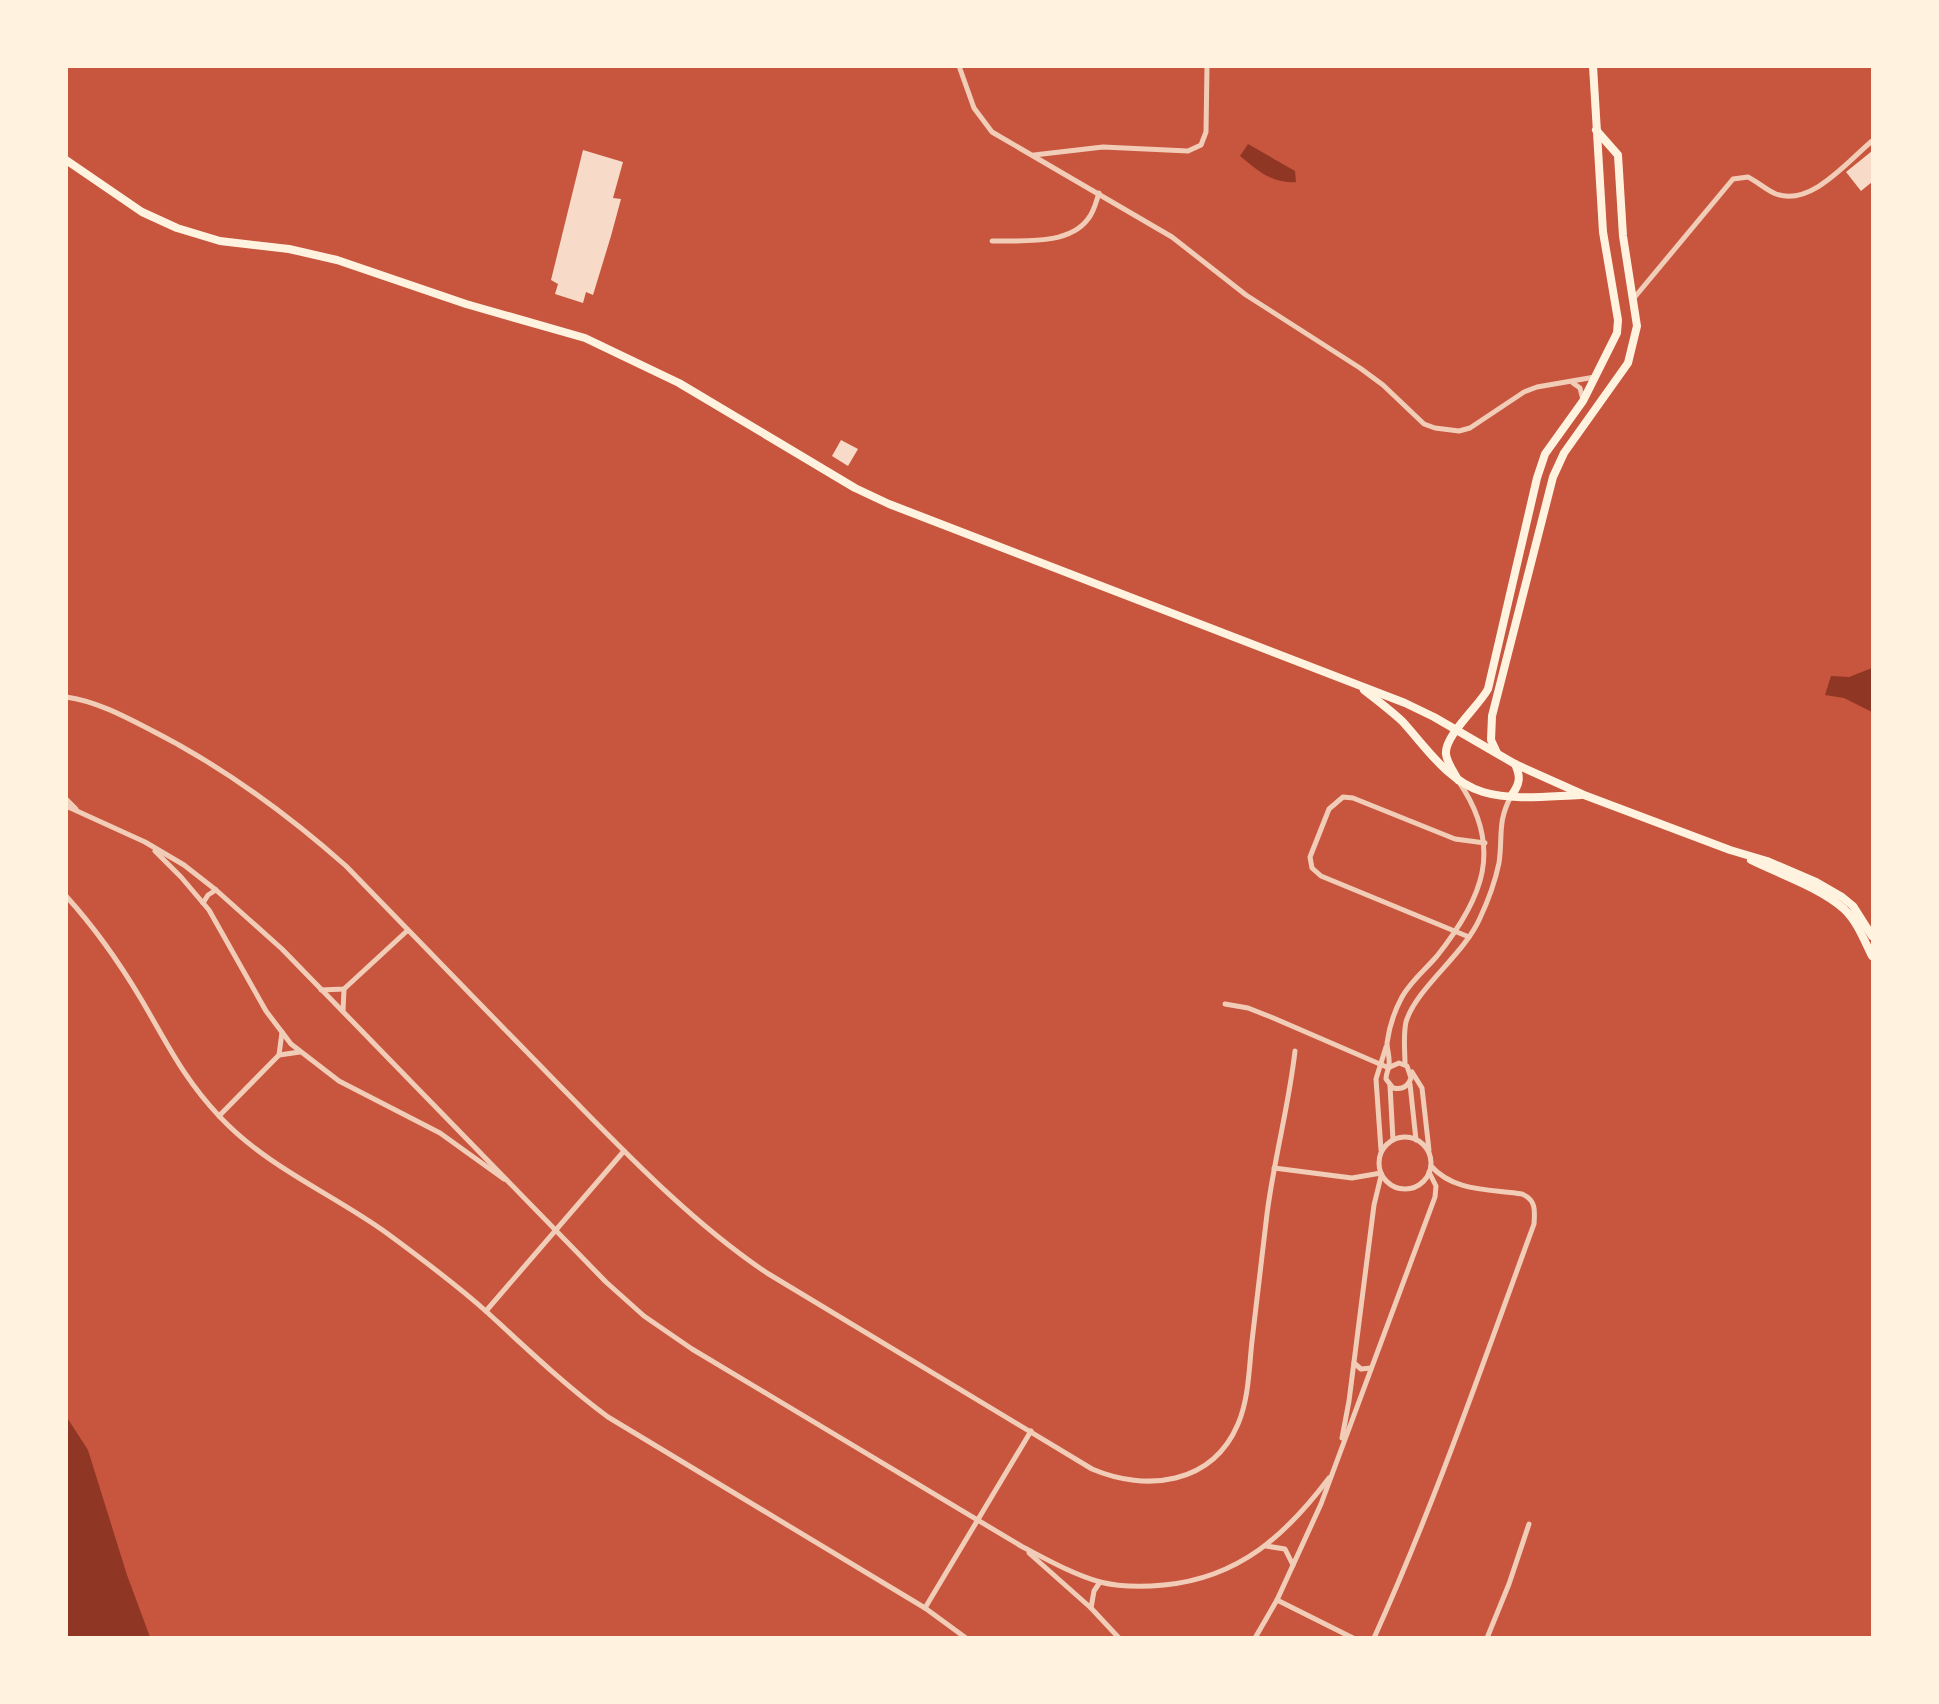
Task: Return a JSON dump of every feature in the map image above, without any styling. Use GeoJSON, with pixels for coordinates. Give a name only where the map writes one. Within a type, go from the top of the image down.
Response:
{"type":"FeatureCollection","features":[{"type":"Feature","properties":{"kind":"main road"},"geometry":{"type":"LineString","coordinates":[[1458,780],[1446,752],[1457,730],[1488,689],[1537,478],[1545,454],[1583,401],[1617,333],[1618,320],[1603,232],[1593,66]]}},
{"type":"Feature","properties":{"kind":"main road"},"geometry":{"type":"LineString","coordinates":[[1497,754],[1491,740],[1490,728],[1553,477],[1564,453],[1628,363],[1635,338],[1637,321],[1625,246],[1618,155],[1596,130]]}},
{"type":"Feature","properties":{"kind":"main road"},"geometry":{"type":"LineString","coordinates":[[66,160],[142,212],[177,228],[220,241],[279,248],[337,260],[466,304],[585,338],[679,383],[855,488],[889,504],[1421,710],[1515,764],[1584,795],[1730,850],[1767,861],[1829,889],[1853,906],[1872,936]]}},
{"type":"Feature","properties":{"kind":"main road"},"geometry":{"type":"LineString","coordinates":[[1600,188],[1608,185],[1616,188],[1621,200]]}},
{"type":"Feature","properties":{"kind":"main road"},"geometry":{"type":"LineString","coordinates":[[1618,320],[1629,316],[1637,321]]}},
{"type":"Feature","properties":{"kind":"main road"},"geometry":{"type":"LineString","coordinates":[[1617,333],[1619,339],[1625,342],[1635,338]]}},
{"type":"Feature","properties":{"kind":"main road"},"geometry":{"type":"LineString","coordinates":[[1355,684],[1401,720],[1427,751],[1458,780],[1482,791],[1511,796],[1584,795]]}},
{"type":"Feature","properties":{"kind":"main road"},"geometry":{"type":"LineString","coordinates":[[1511,796],[1520,781],[1515,764]]}},
{"type":"Feature","properties":{"kind":"main road"},"geometry":{"type":"LineString","coordinates":[[1730,850],[1843,908],[1859,928],[1872,956]]}},
{"type":"Feature","properties":{"kind":"street"},"geometry":{"type":"LineString","coordinates":[[959,66],[974,108],[986,126],[999,137],[1172,237],[1246,295],[1383,385],[1424,424],[1447,431],[1470,428],[1524,392],[1595,377]]}},
{"type":"Feature","properties":{"kind":"street"},"geometry":{"type":"LineString","coordinates":[[1034,155],[1103,147],[1188,151],[1196,148],[1205,140],[1207,66]]}},
{"type":"Feature","properties":{"kind":"street"},"geometry":{"type":"LineString","coordinates":[[1633,298],[1733,179],[1748,177],[1785,196],[1808,193],[1825,183],[1872,141]]}},
{"type":"Feature","properties":{"kind":"street"},"geometry":{"type":"LineString","coordinates":[[992,241],[1031,240],[1070,234],[1089,219],[1098,193]]}},
{"type":"Feature","properties":{"kind":"street"},"geometry":{"type":"LineString","coordinates":[[1573,383],[1580,388],[1583,401]]}},
{"type":"Feature","properties":{"kind":"street"},"geometry":{"type":"LineString","coordinates":[[66,698],[90,702],[137,723],[227,772],[279,809],[346,866],[624,1151],[698,1222],[739,1254],[1092,1469],[1128,1481],[1153,1482],[1178,1478],[1203,1465],[1229,1440],[1242,1411],[1274,1168],[1295,1051]]}},
{"type":"Feature","properties":{"kind":"street"},"geometry":{"type":"LineString","coordinates":[[1338,1454],[1354,1363],[1374,1205],[1381,1174],[1378,1163],[1381,1151],[1376,1091],[1379,1065],[1396,1009],[1403,996],[1454,932],[1478,887],[1483,871],[1485,843],[1476,808],[1458,780]]}},
{"type":"Feature","properties":{"kind":"street"},"geometry":{"type":"LineString","coordinates":[[1469,937],[1321,876],[1312,868],[1310,857],[1329,809],[1339,799],[1347,796],[1455,839],[1485,843]]}},
{"type":"Feature","properties":{"kind":"street"},"geometry":{"type":"LineString","coordinates":[[1416,1140],[1411,1074],[1406,1066],[1404,1034],[1409,1014],[1479,922],[1494,883],[1500,850],[1500,821],[1511,796]]}},
{"type":"Feature","properties":{"kind":"street"},"geometry":{"type":"LineString","coordinates":[[66,799],[76,809]]}},
{"type":"Feature","properties":{"kind":"street"},"geometry":{"type":"LineString","coordinates":[[66,806],[145,842],[184,865],[260,928],[614,1289],[668,1333],[1021,1546],[1100,1582],[1149,1586],[1175,1584],[1226,1569],[1266,1546],[1303,1512],[1329,1478]]}},
{"type":"Feature","properties":{"kind":"street"},"geometry":{"type":"LineString","coordinates":[[145,842],[166,860],[204,903],[253,991],[282,1032],[301,1052],[339,1081],[440,1133],[515,1187]]}},
{"type":"Feature","properties":{"kind":"street"},"geometry":{"type":"LineString","coordinates":[[204,903],[208,895],[216,890]]}},
{"type":"Feature","properties":{"kind":"street"},"geometry":{"type":"LineString","coordinates":[[66,896],[109,948],[176,1062],[219,1116],[254,1147],[294,1176],[372,1223],[485,1311],[566,1386],[608,1417],[925,1608],[966,1637]]}},
{"type":"Feature","properties":{"kind":"street"},"geometry":{"type":"LineString","coordinates":[[321,990],[344,989],[408,930]]}},
{"type":"Feature","properties":{"kind":"street"},"geometry":{"type":"LineString","coordinates":[[343,1011],[344,989]]}},
{"type":"Feature","properties":{"kind":"street"},"geometry":{"type":"LineString","coordinates":[[1225,1004],[1260,1013],[1379,1065],[1389,1068],[1399,1063],[1406,1066],[1422,1087],[1430,1169],[1436,1186],[1436,1193],[1313,1524],[1277,1600],[1255,1637]]}},
{"type":"Feature","properties":{"kind":"street"},"geometry":{"type":"LineString","coordinates":[[219,1116],[279,1055],[282,1032]]}},
{"type":"Feature","properties":{"kind":"street"},"geometry":{"type":"LineString","coordinates":[[1387,1044],[1389,1068],[1386,1075],[1390,1086],[1393,1140]]}},
{"type":"Feature","properties":{"kind":"street"},"geometry":{"type":"LineString","coordinates":[[279,1055],[301,1052]]}},
{"type":"Feature","properties":{"kind":"street"},"geometry":{"type":"LineString","coordinates":[[1390,1086],[1401,1089],[1410,1082]]}},
{"type":"Feature","properties":{"kind":"street"},"geometry":{"type":"LineString","coordinates":[[440,1133],[449,1121]]}},
{"type":"Feature","properties":{"kind":"street"},"geometry":{"type":"LineString","coordinates":[[1381,1151],[1393,1140],[1408,1138],[1422,1144],[1430,1157]]}},
{"type":"Feature","properties":{"kind":"street"},"geometry":{"type":"LineString","coordinates":[[485,1311],[624,1151]]}},
{"type":"Feature","properties":{"kind":"street"},"geometry":{"type":"LineString","coordinates":[[1274,1168],[1352,1178],[1381,1174]]}},
{"type":"Feature","properties":{"kind":"street"},"geometry":{"type":"LineString","coordinates":[[1381,1174],[1395,1187],[1411,1189],[1424,1180],[1430,1169]]}},
{"type":"Feature","properties":{"kind":"street"},"geometry":{"type":"LineString","coordinates":[[1374,1637],[1410,1558],[1534,1224],[1535,1214],[1532,1201],[1528,1197],[1460,1186],[1430,1169]]}},
{"type":"Feature","properties":{"kind":"street"},"geometry":{"type":"LineString","coordinates":[[1354,1363],[1364,1370],[1371,1368]]}},
{"type":"Feature","properties":{"kind":"street"},"geometry":{"type":"LineString","coordinates":[[925,1608],[1031,1431]]}},
{"type":"Feature","properties":{"kind":"street"},"geometry":{"type":"LineString","coordinates":[[1487,1637],[1530,1524]]}},
{"type":"Feature","properties":{"kind":"street"},"geometry":{"type":"LineString","coordinates":[[1021,1546],[1091,1608],[1119,1637]]}},
{"type":"Feature","properties":{"kind":"street"},"geometry":{"type":"LineString","coordinates":[[1266,1546],[1285,1549],[1293,1565]]}},
{"type":"Feature","properties":{"kind":"street"},"geometry":{"type":"LineString","coordinates":[[1091,1608],[1094,1591],[1100,1582]]}},
{"type":"Feature","properties":{"kind":"street"},"geometry":{"type":"LineString","coordinates":[[1277,1600],[1353,1637]]}},
{"type":"Feature","properties":{"kind":"shaded area"},"geometry":{"type":"Polygon","coordinates":[[[1248,144],[1295,171],[1296,182],[1280,181],[1265,175],[1240,156],[1248,144]]]}},
{"type":"Feature","properties":{"kind":"shaded area"},"geometry":{"type":"Polygon","coordinates":[[[1872,668],[1872,712],[1844,698],[1825,695],[1831,676],[1849,677],[1872,668]]]}},
{"type":"Feature","properties":{"kind":"shaded area"},"geometry":{"type":"Polygon","coordinates":[[[66,1416],[88,1450],[127,1575],[150,1637],[67,1637],[66,1416]]]}},
{"type":"Feature","properties":{"kind":"building"},"geometry":{"type":"Polygon","coordinates":[[[583,150],[623,162],[613,198],[621,199],[611,236],[593,295],[586,292],[583,303],[555,294],[558,284],[551,280],[583,150]]]}},
{"type":"Feature","properties":{"kind":"building"},"geometry":{"type":"Polygon","coordinates":[[[1872,151],[1872,182],[1861,191],[1846,172],[1872,151]]]}},
{"type":"Feature","properties":{"kind":"building"},"geometry":{"type":"Polygon","coordinates":[[[841,440],[858,449],[848,466],[832,456],[841,440]]]}}]}
